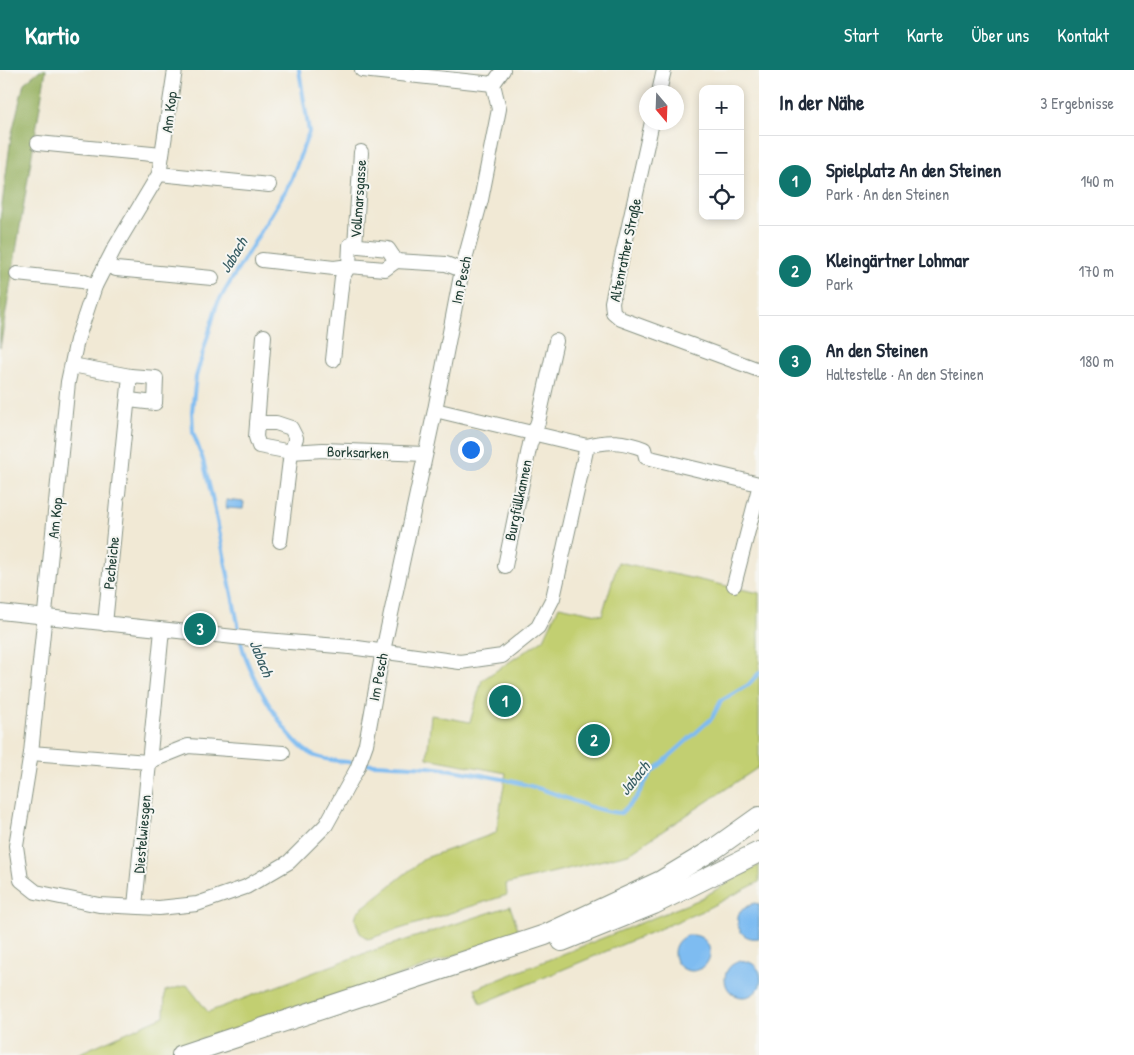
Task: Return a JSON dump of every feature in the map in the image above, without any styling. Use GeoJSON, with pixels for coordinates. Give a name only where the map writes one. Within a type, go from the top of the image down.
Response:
{"type":"FeatureCollection","features":[{"type":"Feature","properties":{"kind":"highway"},"geometry":{"type":"LineString","coordinates":[[547,940],[661,881],[714,849],[759,817]]}},
{"type":"Feature","properties":{"kind":"highway"},"geometry":{"type":"LineString","coordinates":[[221,1055],[654,904],[759,852]]}},
{"type":"Feature","properties":{"kind":"highway"},"geometry":{"type":"LineString","coordinates":[[182,1055],[516,952]]}},
{"type":"Feature","properties":{"kind":"street","name":"Am Kop"},"geometry":{"type":"LineString","coordinates":[[31,754],[44,616],[72,365],[77,340],[105,265],[159,174],[175,70]]}},
{"type":"Feature","properties":{"kind":"street"},"geometry":{"type":"LineString","coordinates":[[362,70],[493,84],[504,70]]}},
{"type":"Feature","properties":{"kind":"street"},"geometry":{"type":"LineString","coordinates":[[661,85],[664,70]]}},
{"type":"Feature","properties":{"kind":"street","name":"Im Pesch"},"geometry":{"type":"LineString","coordinates":[[31,754],[16,846],[21,880],[28,888],[48,895],[99,905],[159,908],[197,904],[246,888],[289,862],[326,825],[357,769],[362,754],[382,652],[435,410],[462,270],[481,200],[499,110],[493,84]]}},
{"type":"Feature","properties":{"kind":"street","name":"Altenrather Straße"},"geometry":{"type":"LineString","coordinates":[[650,130],[612,302],[613,312],[621,318],[759,370]]}},
{"type":"Feature","properties":{"kind":"street","name":"Am Kop"},"geometry":{"type":"LineString","coordinates":[[38,143],[162,154]]}},
{"type":"Feature","properties":{"kind":"street","name":"Vollmarsgasse"},"geometry":{"type":"LineString","coordinates":[[355,246],[361,152]]}},
{"type":"Feature","properties":{"kind":"street"},"geometry":{"type":"LineString","coordinates":[[159,174],[269,184]]}},
{"type":"Feature","properties":{"kind":"street","name":"Vollmarsgasse"},"geometry":{"type":"LineString","coordinates":[[333,360],[342,278],[348,266],[350,245],[388,249],[396,261]]}},
{"type":"Feature","properties":{"kind":"street"},"geometry":{"type":"LineString","coordinates":[[262,260],[334,268],[348,266],[384,269],[396,261],[446,264],[462,270]]}},
{"type":"Feature","properties":{"kind":"street"},"geometry":{"type":"LineString","coordinates":[[105,265],[116,270],[212,278]]}},
{"type":"Feature","properties":{"kind":"street"},"geometry":{"type":"LineString","coordinates":[[17,274],[82,281],[96,286]]}},
{"type":"Feature","properties":{"kind":"street","name":"Borksarken"},"geometry":{"type":"LineString","coordinates":[[264,336],[256,437],[259,446],[290,452],[322,450],[425,454]]}},
{"type":"Feature","properties":{"kind":"street","name":"Burgfüllkannen"},"geometry":{"type":"LineString","coordinates":[[505,566],[533,433],[538,422],[556,341]]}},
{"type":"Feature","properties":{"kind":"street"},"geometry":{"type":"LineString","coordinates":[[72,365],[130,376],[156,378],[155,403],[129,400]]}},
{"type":"Feature","properties":{"kind":"street","name":"Pecheiche"},"geometry":{"type":"LineString","coordinates":[[105,624],[130,376]]}},
{"type":"Feature","properties":{"kind":"street"},"geometry":{"type":"LineString","coordinates":[[435,410],[587,446],[605,441],[625,442],[644,449],[646,457],[759,486],[734,584]]}},
{"type":"Feature","properties":{"kind":"street"},"geometry":{"type":"LineString","coordinates":[[257,423],[276,424],[291,428],[296,438],[290,452],[280,541]]}},
{"type":"Feature","properties":{"kind":"street"},"geometry":{"type":"LineString","coordinates":[[0,612],[382,652],[460,662],[502,656],[538,627],[553,598],[587,446]]}},
{"type":"Feature","properties":{"kind":"street","name":"Diestelwiesgen"},"geometry":{"type":"LineString","coordinates":[[135,906],[162,630]]}},
{"type":"Feature","properties":{"kind":"street"},"geometry":{"type":"LineString","coordinates":[[31,754],[148,762],[188,746],[283,753]]}},
{"type":"Feature","properties":{"kind":"green space"},"geometry":{"type":"Polygon","coordinates":[[[40,70],[46,70],[0,348],[0,220],[11,137],[24,83],[40,70]]]}},
{"type":"Feature","properties":{"kind":"green space"},"geometry":{"type":"Polygon","coordinates":[[[618,562],[759,593],[759,767],[628,854],[506,884],[507,895],[368,939],[360,933],[355,919],[357,912],[425,858],[496,833],[506,773],[427,758],[431,715],[470,722],[482,680],[544,639],[559,606],[602,615],[618,562]]]}},
{"type":"Feature","properties":{"kind":"green space"},"geometry":{"type":"Polygon","coordinates":[[[759,865],[759,882],[702,911],[481,1004],[475,989],[698,900],[759,865]]]}},
{"type":"Feature","properties":{"kind":"green space"},"geometry":{"type":"Polygon","coordinates":[[[510,906],[519,932],[371,986],[152,1055],[75,1055],[164,1016],[165,991],[187,985],[208,1012],[360,955],[510,906]]]}},
{"type":"Feature","properties":{"kind":"water"},"geometry":{"type":"Polygon","coordinates":[[[226,500],[244,502],[243,509],[226,508],[226,500]]]}},
{"type":"Feature","properties":{"kind":"water"},"geometry":{"type":"Polygon","coordinates":[[[754,903],[759,904],[759,938],[744,935],[738,927],[740,911],[754,903]]]}},
{"type":"Feature","properties":{"kind":"water"},"geometry":{"type":"Polygon","coordinates":[[[692,935],[705,940],[710,953],[705,966],[692,971],[679,966],[674,953],[679,940],[692,935]]]}},
{"type":"Feature","properties":{"kind":"water"},"geometry":{"type":"Polygon","coordinates":[[[743,961],[755,967],[761,979],[755,991],[743,997],[731,991],[725,979],[731,967],[743,961]]]}},
{"type":"Feature","properties":{"kind":"waterway","name":"Jabach"},"geometry":{"type":"LineString","coordinates":[[240,634],[213,501],[203,460],[193,432],[192,411],[196,377],[217,304],[290,183],[309,132],[299,70]]}},
{"type":"Feature","properties":{"kind":"waterway","name":"Jabach"},"geometry":{"type":"LineString","coordinates":[[241,641],[250,668],[268,702],[289,733],[309,753],[333,760],[424,767],[485,776],[534,787],[588,806],[621,813],[636,798],[651,773],[712,718],[721,701],[748,685],[759,673]]}},
{"type":"Feature","properties":{"kind":"place","name":"An den Steinen"},"geometry":{"type":"Point","coordinates":[200,629]}},
{"type":"Feature","properties":{"kind":"place","name":"Spielplatz An den Steinen"},"geometry":{"type":"Point","coordinates":[505,701]}},
{"type":"Feature","properties":{"kind":"place","name":"Kleingärtner Lohmar"},"geometry":{"type":"Point","coordinates":[594,740]}}]}
